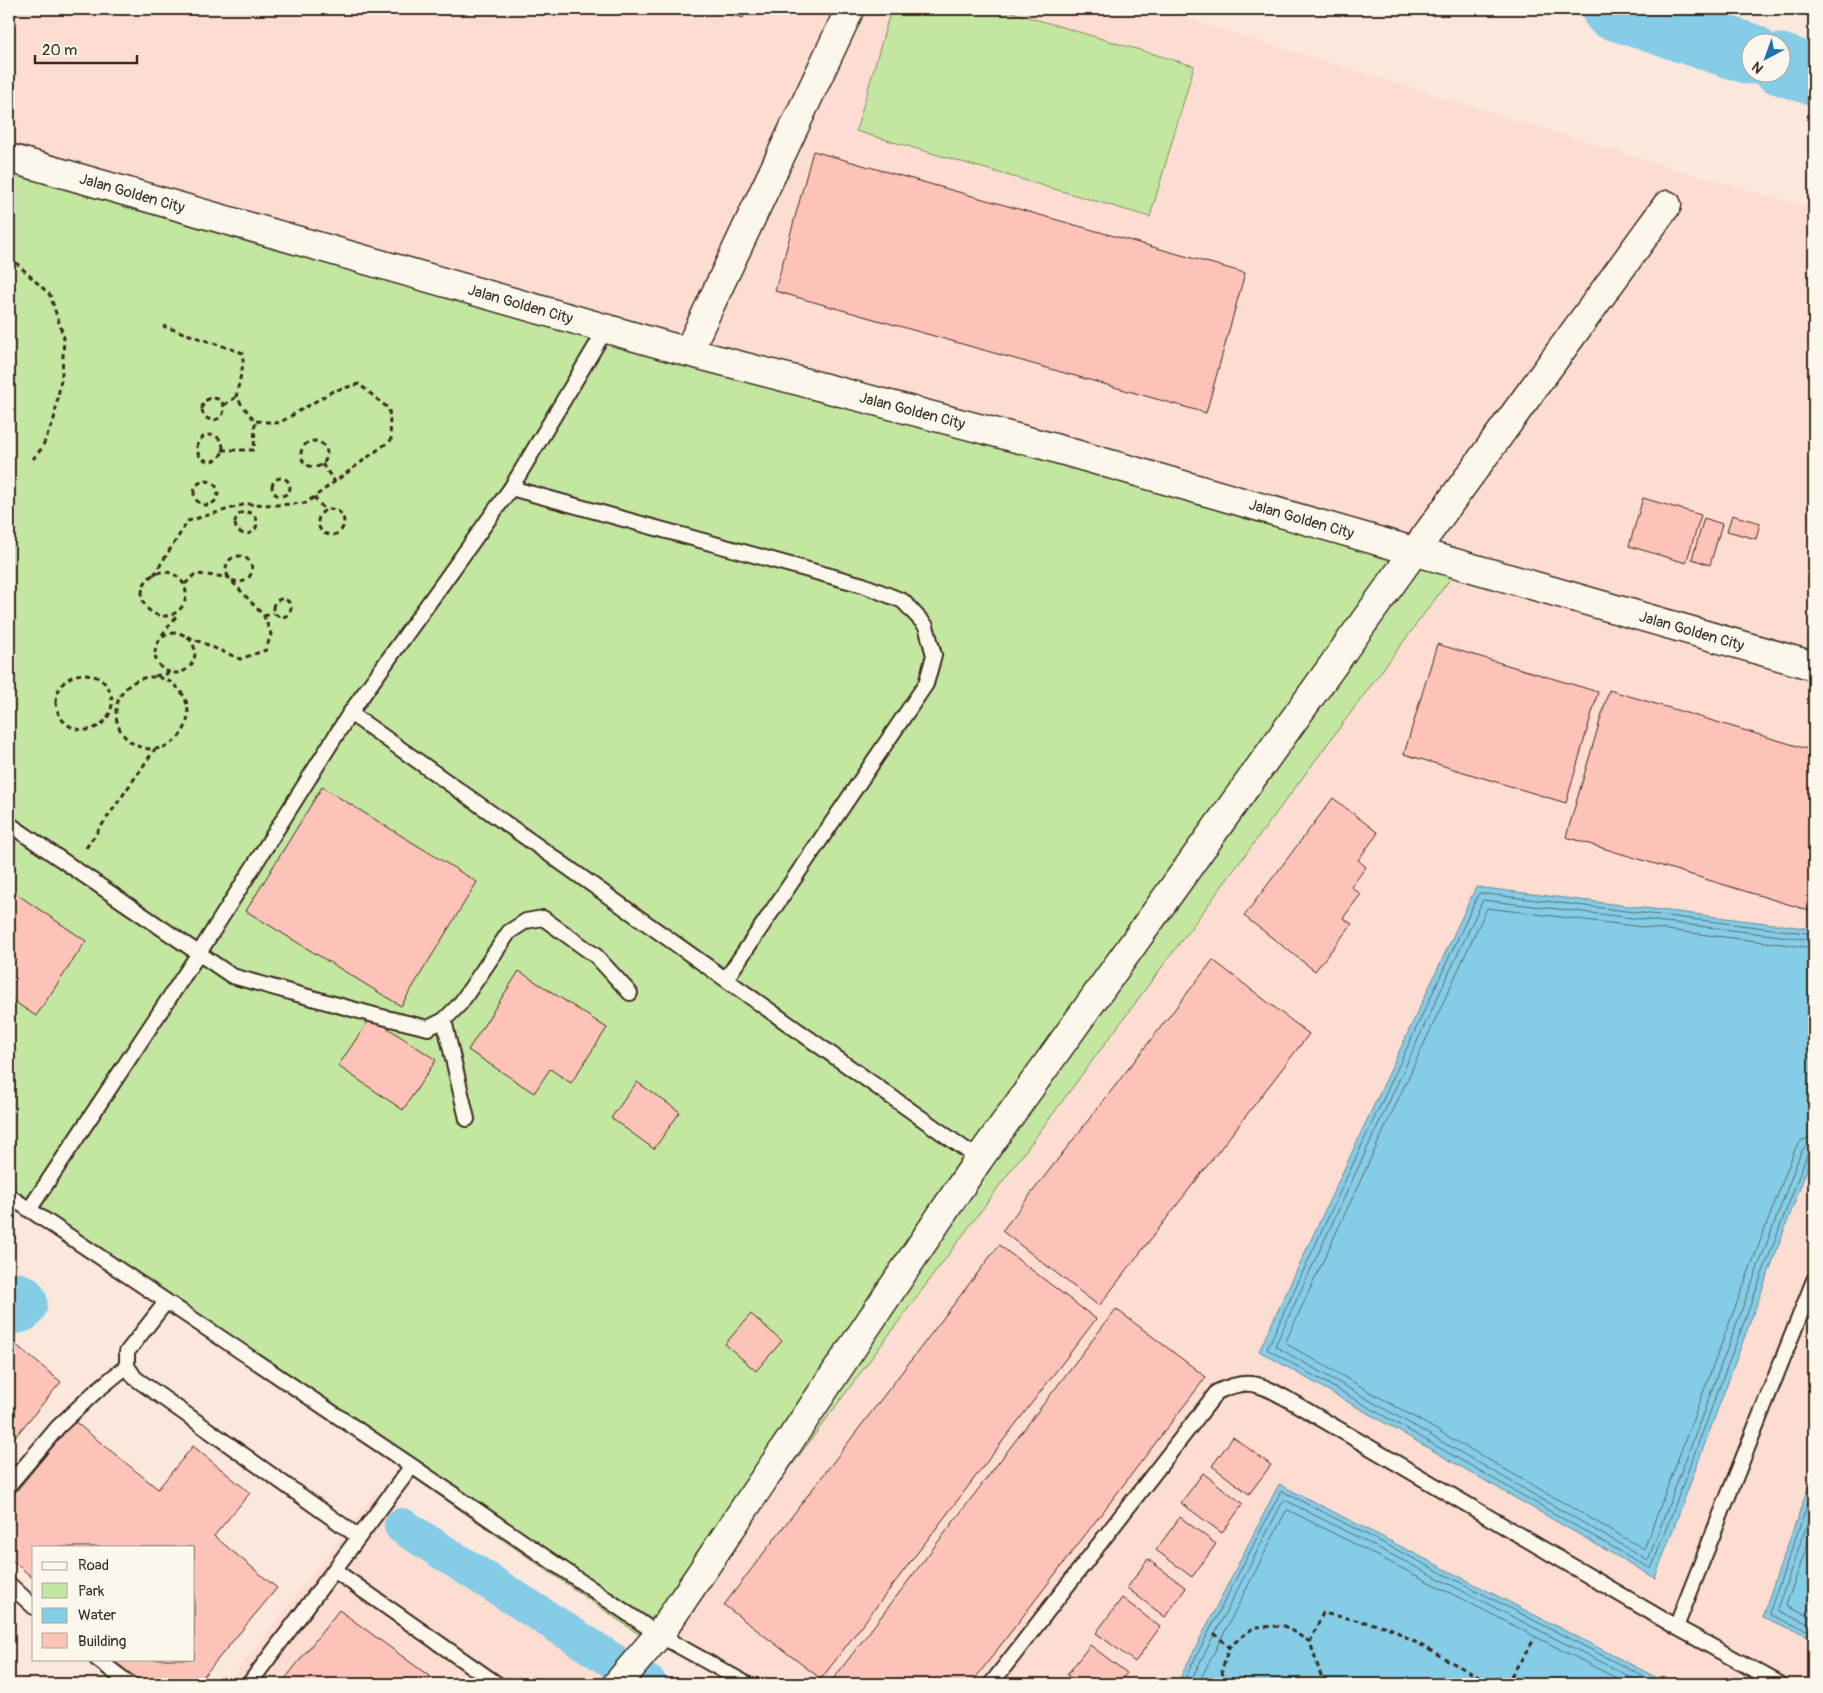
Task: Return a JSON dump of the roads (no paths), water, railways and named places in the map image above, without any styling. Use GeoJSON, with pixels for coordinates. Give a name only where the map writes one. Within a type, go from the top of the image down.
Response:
{"type":"FeatureCollection","features":[{"type":"Feature","properties":{"kind":"street"},"geometry":{"type":"LineString","coordinates":[[688,352],[850,9]]}},
{"type":"Feature","properties":{"kind":"street","name":"Jalan Golden City"},"geometry":{"type":"LineString","coordinates":[[9,158],[688,352],[1047,446],[1814,666]]}},
{"type":"Feature","properties":{"kind":"street"},"geometry":{"type":"LineString","coordinates":[[616,1684],[658,1635],[979,1159],[1414,552],[1667,205]]}},
{"type":"Feature","properties":{"kind":"lane"},"geometry":{"type":"LineString","coordinates":[[29,1210],[200,953],[350,713],[510,488],[606,328]]}},
{"type":"Feature","properties":{"kind":"lane"},"geometry":{"type":"LineString","coordinates":[[510,488],[863,585],[903,601],[926,626],[934,655],[926,684],[726,979]]}},
{"type":"Feature","properties":{"kind":"lane"},"geometry":{"type":"LineString","coordinates":[[350,713],[979,1159]]}},
{"type":"Feature","properties":{"kind":"lane"},"geometry":{"type":"LineString","coordinates":[[9,824],[232,976],[374,1015],[428,1028],[444,1020],[460,1004],[509,932],[526,920],[543,918],[596,956],[630,993]]}},
{"type":"Feature","properties":{"kind":"lane"},"geometry":{"type":"LineString","coordinates":[[444,1020],[467,1119]]}},
{"type":"Feature","properties":{"kind":"lane"},"geometry":{"type":"LineString","coordinates":[[9,1196],[412,1466],[658,1635],[747,1684]]}},
{"type":"Feature","properties":{"kind":"lane"},"geometry":{"type":"LineString","coordinates":[[1676,1626],[1814,1280]]}},
{"type":"Feature","properties":{"kind":"lane"},"geometry":{"type":"LineString","coordinates":[[166,1302],[127,1352],[127,1366],[135,1378],[359,1536]]}},
{"type":"Feature","properties":{"kind":"lane"},"geometry":{"type":"LineString","coordinates":[[9,1485],[58,1427],[95,1392],[127,1366]]}},
{"type":"Feature","properties":{"kind":"lane"},"geometry":{"type":"LineString","coordinates":[[991,1684],[1217,1392],[1234,1384],[1261,1385],[1289,1400],[1676,1626],[1780,1684]]}},
{"type":"Feature","properties":{"kind":"lane"},"geometry":{"type":"LineString","coordinates":[[249,1684],[412,1466]]}},
{"type":"Feature","properties":{"kind":"lane"},"geometry":{"type":"LineString","coordinates":[[334,1570],[497,1684]]}},
{"type":"Feature","properties":{"kind":"lane"},"geometry":{"type":"LineString","coordinates":[[9,1584],[32,1605]]}},
{"type":"Feature","properties":{"kind":"lane"},"geometry":{"type":"LineString","coordinates":[[98,1660],[130,1684]]}},
{"type":"Feature","properties":{"kind":"water"},"geometry":{"type":"Polygon","coordinates":[[[1476,887],[1814,929],[1814,1150],[1655,1578],[1259,1351],[1476,887]]]}},
{"type":"Feature","properties":{"kind":"water"},"geometry":{"type":"Polygon","coordinates":[[[9,1292],[17,1295],[10,1319],[9,1319],[9,1292]]]}},
{"type":"Feature","properties":{"kind":"water"},"geometry":{"type":"Polygon","coordinates":[[[1814,1471],[1814,1638],[1762,1617],[1814,1471]]]}},
{"type":"Feature","properties":{"kind":"water"},"geometry":{"type":"Polygon","coordinates":[[[1279,1484],[1669,1684],[1177,1684],[1279,1484]]]}},
{"type":"Feature","properties":{"kind":"waterway"},"geometry":{"type":"LineString","coordinates":[[1612,9],[1740,51]]}},
{"type":"Feature","properties":{"kind":"waterway"},"geometry":{"type":"LineString","coordinates":[[1790,67],[1814,75]]}},
{"type":"Feature","properties":{"kind":"waterway"},"geometry":{"type":"LineString","coordinates":[[9,1301],[17,1303]]}},
{"type":"Feature","properties":{"kind":"waterway"},"geometry":{"type":"LineString","coordinates":[[402,1526],[649,1684]]}}]}
